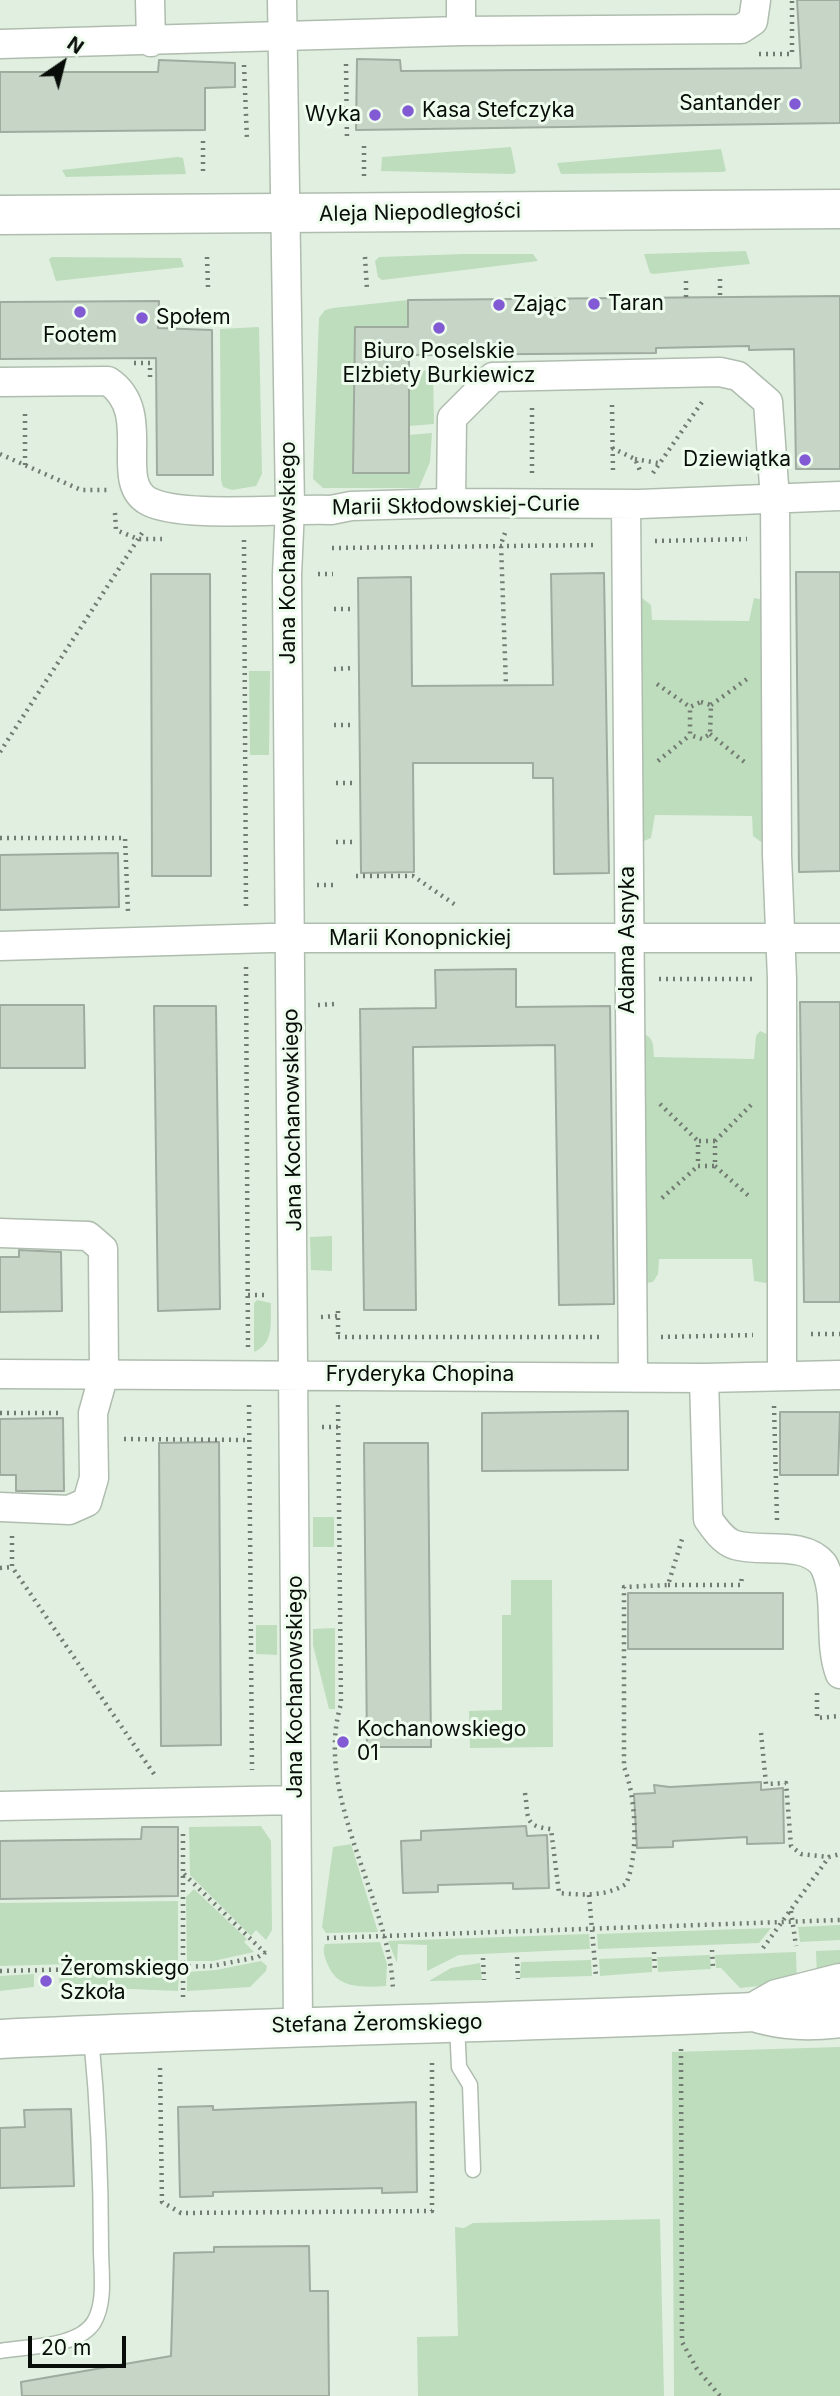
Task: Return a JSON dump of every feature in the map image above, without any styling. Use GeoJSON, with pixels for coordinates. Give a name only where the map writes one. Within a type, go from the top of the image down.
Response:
{"type":"FeatureCollection","features":[{"type":"Feature","properties":{"kind":"street"},"geometry":{"type":"LineString","coordinates":[[150,0],[150,42]]}},
{"type":"Feature","properties":{"kind":"street","name":"Jana Kochanowskiego"},"geometry":{"type":"LineString","coordinates":[[282,0],[290,508],[287,575],[298,2025]]}},
{"type":"Feature","properties":{"kind":"street"},"geometry":{"type":"LineString","coordinates":[[461,0],[461,31]]}},
{"type":"Feature","properties":{"kind":"street"},"geometry":{"type":"LineString","coordinates":[[0,44],[150,42],[461,31],[741,29],[753,21],[756,0]]}},
{"type":"Feature","properties":{"kind":"street","name":"Aleja Niepodległości"},"geometry":{"type":"LineString","coordinates":[[0,215],[840,209]]}},
{"type":"Feature","properties":{"kind":"street"},"geometry":{"type":"LineString","coordinates":[[451,503],[452,418],[493,377],[720,372],[738,376],[768,401],[775,499],[782,979],[782,1376]]}},
{"type":"Feature","properties":{"kind":"street"},"geometry":{"type":"LineString","coordinates":[[12,382],[107,381],[122,390],[129,405],[132,475],[136,488],[145,500],[160,506]]}},
{"type":"Feature","properties":{"kind":"street","name":"Marii Skłodowskiej-Curie"},"geometry":{"type":"LineString","coordinates":[[160,506],[174,510],[331,510],[351,506],[516,502],[620,492],[775,499],[840,496]]}},
{"type":"Feature","properties":{"kind":"street","name":"Adama Asnyka"},"geometry":{"type":"LineString","coordinates":[[620,492],[626,542],[633,1376]]}},
{"type":"Feature","properties":{"kind":"street","name":"Marii Konopnickiej"},"geometry":{"type":"LineString","coordinates":[[0,946],[291,939],[840,938]]}},
{"type":"Feature","properties":{"kind":"street"},"geometry":{"type":"LineString","coordinates":[[0,1233],[88,1236],[103,1249],[104,1374],[93,1413],[94,1478],[87,1502],[69,1510],[0,1507]]}},
{"type":"Feature","properties":{"kind":"street","name":"Fryderyka Chopina"},"geometry":{"type":"LineString","coordinates":[[0,1374],[704,1378],[840,1375]]}},
{"type":"Feature","properties":{"kind":"street"},"geometry":{"type":"LineString","coordinates":[[704,1378],[708,1520],[718,1534],[735,1545],[807,1553],[822,1564],[831,1581],[835,1601],[835,1661],[828,1676]]}},
{"type":"Feature","properties":{"kind":"street"},"geometry":{"type":"LineString","coordinates":[[0,1806],[296,1800]]}},
{"type":"Feature","properties":{"kind":"street","name":"Stefana Żeromskiego"},"geometry":{"type":"LineString","coordinates":[[754,2012],[777,1999],[840,1983]]}},
{"type":"Feature","properties":{"kind":"street","name":"Stefana Żeromskiego"},"geometry":{"type":"LineString","coordinates":[[0,2039],[298,2025],[754,2012],[778,2019],[809,2022],[840,2018]]}},
{"type":"Feature","properties":{"kind":"lane"},"geometry":{"type":"LineString","coordinates":[[457,2022],[459,2067],[470,2085],[473,2170]]}},
{"type":"Feature","properties":{"kind":"lane"},"geometry":{"type":"LineString","coordinates":[[0,2351],[75,2338],[93,2323],[100,2305],[101,2189],[96,2070],[91,2035]]}},
{"type":"Feature","properties":{"kind":"path"},"geometry":{"type":"LineString","coordinates":[[346,54],[347,141]]}},
{"type":"Feature","properties":{"kind":"path"},"geometry":{"type":"LineString","coordinates":[[203,141],[203,176]]}},
{"type":"Feature","properties":{"kind":"path"},"geometry":{"type":"LineString","coordinates":[[364,141],[364,176]]}},
{"type":"Feature","properties":{"kind":"path"},"geometry":{"type":"LineString","coordinates":[[207,257],[208,287]]}},
{"type":"Feature","properties":{"kind":"path"},"geometry":{"type":"LineString","coordinates":[[365,257],[367,290]]}},
{"type":"Feature","properties":{"kind":"path"},"geometry":{"type":"LineString","coordinates":[[720,279],[720,297]]}},
{"type":"Feature","properties":{"kind":"path"},"geometry":{"type":"LineString","coordinates":[[686,281],[686,298]]}},
{"type":"Feature","properties":{"kind":"path"},"geometry":{"type":"LineString","coordinates":[[635,459],[637,469],[648,481],[720,372]]}},
{"type":"Feature","properties":{"kind":"path"},"geometry":{"type":"LineString","coordinates":[[612,374],[612,448],[620,492]]}},
{"type":"Feature","properties":{"kind":"path"},"geometry":{"type":"LineString","coordinates":[[532,376],[532,478]]}},
{"type":"Feature","properties":{"kind":"path"},"geometry":{"type":"LineString","coordinates":[[12,382],[25,465]]}},
{"type":"Feature","properties":{"kind":"path"},"geometry":{"type":"LineString","coordinates":[[612,448],[635,459],[659,463]]}},
{"type":"Feature","properties":{"kind":"path"},"geometry":{"type":"LineString","coordinates":[[0,454],[81,490],[114,490]]}},
{"type":"Feature","properties":{"kind":"path"},"geometry":{"type":"LineString","coordinates":[[506,686],[501,544],[516,502]]}},
{"type":"Feature","properties":{"kind":"path"},"geometry":{"type":"LineString","coordinates":[[115,503],[116,530],[138,539]]}},
{"type":"Feature","properties":{"kind":"path"},"geometry":{"type":"LineString","coordinates":[[0,752],[160,506]]}},
{"type":"Feature","properties":{"kind":"path"},"geometry":{"type":"LineString","coordinates":[[332,548],[775,538]]}},
{"type":"Feature","properties":{"kind":"path"},"geometry":{"type":"LineString","coordinates":[[244,539],[252,1773]]}},
{"type":"Feature","properties":{"kind":"path"},"geometry":{"type":"LineString","coordinates":[[334,609],[352,610]]}},
{"type":"Feature","properties":{"kind":"path"},"geometry":{"type":"LineString","coordinates":[[334,669],[353,668]]}},
{"type":"Feature","properties":{"kind":"path"},"geometry":{"type":"LineString","coordinates":[[701,702],[711,705],[710,734],[702,739],[690,735],[690,707],[701,702]]}},
{"type":"Feature","properties":{"kind":"path"},"geometry":{"type":"LineString","coordinates":[[334,725],[354,725]]}},
{"type":"Feature","properties":{"kind":"path"},"geometry":{"type":"LineString","coordinates":[[336,783],[354,783]]}},
{"type":"Feature","properties":{"kind":"path"},"geometry":{"type":"LineString","coordinates":[[0,838],[125,838],[128,926]]}},
{"type":"Feature","properties":{"kind":"path"},"geometry":{"type":"LineString","coordinates":[[335,842],[355,842]]}},
{"type":"Feature","properties":{"kind":"path"},"geometry":{"type":"LineString","coordinates":[[356,876],[413,876],[462,909]]}},
{"type":"Feature","properties":{"kind":"path"},"geometry":{"type":"LineString","coordinates":[[629,979],[782,979]]}},
{"type":"Feature","properties":{"kind":"path"},"geometry":{"type":"LineString","coordinates":[[698,1141],[715,1141],[715,1166],[698,1166],[698,1141]]}},
{"type":"Feature","properties":{"kind":"path"},"geometry":{"type":"LineString","coordinates":[[338,1311],[338,1337],[840,1334]]}},
{"type":"Feature","properties":{"kind":"path"},"geometry":{"type":"LineString","coordinates":[[338,1393],[341,1704],[336,1721],[337,1768],[345,1807],[392,1965],[393,1994]]}},
{"type":"Feature","properties":{"kind":"path"},"geometry":{"type":"LineString","coordinates":[[774,1404],[778,1549]]}},
{"type":"Feature","properties":{"kind":"path"},"geometry":{"type":"LineString","coordinates":[[0,1413],[67,1413],[68,1442],[249,1440]]}},
{"type":"Feature","properties":{"kind":"path"},"geometry":{"type":"LineString","coordinates":[[668,1585],[686,1525]]}},
{"type":"Feature","properties":{"kind":"path"},"geometry":{"type":"LineString","coordinates":[[0,1568],[12,1567]]}},
{"type":"Feature","properties":{"kind":"path"},"geometry":{"type":"LineString","coordinates":[[525,1793],[529,1822],[534,1827],[551,1829],[559,1893],[589,1895],[615,1891],[626,1884],[632,1872],[632,1786],[624,1767],[624,1587],[741,1586],[743,1570],[736,1568]]}},
{"type":"Feature","properties":{"kind":"path"},"geometry":{"type":"LineString","coordinates":[[828,1676],[817,1718],[840,1716]]}},
{"type":"Feature","properties":{"kind":"path"},"geometry":{"type":"LineString","coordinates":[[761,1733],[766,1784],[786,1783],[791,1846],[801,1854],[828,1857],[840,1854]]}},
{"type":"Feature","properties":{"kind":"path"},"geometry":{"type":"LineString","coordinates":[[763,1948],[828,1857]]}},
{"type":"Feature","properties":{"kind":"path"},"geometry":{"type":"LineString","coordinates":[[184,1874],[270,1958]]}},
{"type":"Feature","properties":{"kind":"path"},"geometry":{"type":"LineString","coordinates":[[589,1895],[596,1976]]}},
{"type":"Feature","properties":{"kind":"path"},"geometry":{"type":"LineString","coordinates":[[790,1910],[796,1946]]}},
{"type":"Feature","properties":{"kind":"path"},"geometry":{"type":"LineString","coordinates":[[320,1938],[840,1920]]}},
{"type":"Feature","properties":{"kind":"path"},"geometry":{"type":"LineString","coordinates":[[0,1971],[212,1966],[258,1957],[271,1948]]}},
{"type":"Feature","properties":{"kind":"path"},"geometry":{"type":"LineString","coordinates":[[712,1950],[713,1968]]}},
{"type":"Feature","properties":{"kind":"path"},"geometry":{"type":"LineString","coordinates":[[653,1952],[655,1972]]}},
{"type":"Feature","properties":{"kind":"path"},"geometry":{"type":"LineString","coordinates":[[517,1957],[518,1979]]}},
{"type":"Feature","properties":{"kind":"path"},"geometry":{"type":"LineString","coordinates":[[483,1958],[484,1980]]}},
{"type":"Feature","properties":{"kind":"path"},"geometry":{"type":"LineString","coordinates":[[681,2045],[682,2342],[697,2369],[720,2396]]}},
{"type":"Feature","properties":{"kind":"path"},"geometry":{"type":"LineString","coordinates":[[160,2062],[162,2203],[181,2213],[432,2211],[432,2052]]}},
{"type":"Feature","properties":{"kind":"green space"},"geometry":{"type":"Polygon","coordinates":[[[511,147],[516,172],[513,174],[381,171],[382,157],[511,147]]]}},
{"type":"Feature","properties":{"kind":"green space"},"geometry":{"type":"Polygon","coordinates":[[[721,149],[726,171],[723,172],[561,174],[557,163],[721,149]]]}},
{"type":"Feature","properties":{"kind":"green space"},"geometry":{"type":"Polygon","coordinates":[[[183,158],[186,174],[66,177],[62,170],[183,158]]]}},
{"type":"Feature","properties":{"kind":"green space"},"geometry":{"type":"Polygon","coordinates":[[[746,251],[750,264],[653,274],[650,273],[644,254],[746,251]]]}},
{"type":"Feature","properties":{"kind":"green space"},"geometry":{"type":"Polygon","coordinates":[[[533,254],[538,261],[382,280],[378,277],[375,261],[379,257],[533,254]]]}},
{"type":"Feature","properties":{"kind":"green space"},"geometry":{"type":"Polygon","coordinates":[[[181,258],[184,267],[56,281],[49,259],[181,258]]]}},
{"type":"Feature","properties":{"kind":"green space"},"geometry":{"type":"Polygon","coordinates":[[[408,300],[408,327],[355,328],[353,472],[409,473],[409,435],[432,433],[430,462],[419,488],[323,488],[313,479],[319,318],[325,310],[333,308],[408,300]]]}},
{"type":"Feature","properties":{"kind":"green space"},"geometry":{"type":"Polygon","coordinates":[[[259,327],[262,474],[256,486],[232,490],[223,487],[221,480],[220,329],[259,327]]]}},
{"type":"Feature","properties":{"kind":"green space"},"geometry":{"type":"Polygon","coordinates":[[[433,370],[434,424],[409,426],[409,371],[433,370]]]}},
{"type":"Feature","properties":{"kind":"green space"},"geometry":{"type":"Polygon","coordinates":[[[642,598],[651,605],[652,620],[749,621],[754,598],[765,600],[768,841],[761,842],[753,836],[752,816],[655,815],[651,838],[644,841],[637,839],[637,601],[642,598]]]}},
{"type":"Feature","properties":{"kind":"green space"},"geometry":{"type":"Polygon","coordinates":[[[249,671],[270,671],[269,755],[250,755],[249,671]]]}},
{"type":"Feature","properties":{"kind":"green space"},"geometry":{"type":"Polygon","coordinates":[[[760,1031],[769,1035],[771,1277],[766,1283],[754,1281],[752,1259],[659,1259],[658,1274],[653,1282],[645,1283],[642,1033],[651,1040],[654,1057],[754,1059],[756,1036],[760,1031]]]}},
{"type":"Feature","properties":{"kind":"green space"},"geometry":{"type":"Polygon","coordinates":[[[332,1236],[332,1271],[311,1270],[310,1237],[332,1236]]]}},
{"type":"Feature","properties":{"kind":"green space"},"geometry":{"type":"Polygon","coordinates":[[[257,1300],[271,1303],[271,1324],[265,1343],[254,1352],[254,1303],[257,1300]]]}},
{"type":"Feature","properties":{"kind":"green space"},"geometry":{"type":"Polygon","coordinates":[[[313,1517],[334,1517],[334,1547],[313,1547],[313,1517]]]}},
{"type":"Feature","properties":{"kind":"green space"},"geometry":{"type":"Polygon","coordinates":[[[511,1580],[552,1580],[553,1747],[470,1748],[469,1711],[502,1710],[502,1615],[511,1615],[511,1580]]]}},
{"type":"Feature","properties":{"kind":"green space"},"geometry":{"type":"Polygon","coordinates":[[[256,1625],[277,1625],[277,1655],[256,1654],[256,1625]]]}},
{"type":"Feature","properties":{"kind":"green space"},"geometry":{"type":"Polygon","coordinates":[[[335,1628],[335,1709],[329,1709],[313,1645],[313,1629],[335,1628]]]}},
{"type":"Feature","properties":{"kind":"green space"},"geometry":{"type":"Polygon","coordinates":[[[261,1826],[271,1841],[272,1930],[266,1940],[256,1930],[251,1936],[190,1875],[189,1827],[261,1826]]]}},
{"type":"Feature","properties":{"kind":"green space"},"geometry":{"type":"Polygon","coordinates":[[[351,1844],[378,1932],[326,1933],[322,1927],[333,1847],[351,1844]]]}},
{"type":"Feature","properties":{"kind":"green space"},"geometry":{"type":"Polygon","coordinates":[[[194,1889],[247,1939],[244,1942],[254,1952],[213,1961],[187,1961],[186,1897],[194,1889]]]}},
{"type":"Feature","properties":{"kind":"green space"},"geometry":{"type":"Polygon","coordinates":[[[178,1901],[178,1961],[0,1966],[0,1903],[178,1901]]]}},
{"type":"Feature","properties":{"kind":"green space"},"geometry":{"type":"Polygon","coordinates":[[[840,1925],[840,1940],[800,1942],[798,1927],[840,1925]]]}},
{"type":"Feature","properties":{"kind":"green space"},"geometry":{"type":"Polygon","coordinates":[[[771,1928],[759,1943],[598,1949],[597,1934],[771,1928]]]}},
{"type":"Feature","properties":{"kind":"green space"},"geometry":{"type":"Polygon","coordinates":[[[589,1934],[590,1949],[459,1955],[427,1971],[427,1945],[398,1944],[397,1963],[388,1941],[589,1934]]]}},
{"type":"Feature","properties":{"kind":"green space"},"geometry":{"type":"Polygon","coordinates":[[[380,1942],[387,1964],[386,1986],[345,1983],[332,1973],[324,1954],[325,1944],[380,1942]]]}},
{"type":"Feature","properties":{"kind":"green space"},"geometry":{"type":"Polygon","coordinates":[[[840,1950],[840,1974],[817,1979],[816,1951],[840,1950]]]}},
{"type":"Feature","properties":{"kind":"green space"},"geometry":{"type":"Polygon","coordinates":[[[796,1952],[797,1982],[740,1988],[721,1968],[716,1968],[715,1955],[796,1952]]]}},
{"type":"Feature","properties":{"kind":"green space"},"geometry":{"type":"Polygon","coordinates":[[[710,1955],[711,1969],[658,1972],[657,1957],[710,1955]]]}},
{"type":"Feature","properties":{"kind":"green space"},"geometry":{"type":"Polygon","coordinates":[[[652,1957],[652,1972],[600,1976],[599,1959],[652,1957]]]}},
{"type":"Feature","properties":{"kind":"green space"},"geometry":{"type":"Polygon","coordinates":[[[591,1960],[592,1976],[520,1978],[521,1962],[591,1960]]]}},
{"type":"Feature","properties":{"kind":"green space"},"geometry":{"type":"Polygon","coordinates":[[[261,1961],[267,1966],[266,1971],[250,1987],[187,1991],[187,1972],[216,1970],[261,1961]]]}},
{"type":"Feature","properties":{"kind":"green space"},"geometry":{"type":"Polygon","coordinates":[[[480,1963],[482,1980],[429,1981],[451,1968],[480,1963]]]}},
{"type":"Feature","properties":{"kind":"green space"},"geometry":{"type":"Polygon","coordinates":[[[179,1971],[178,1991],[60,1986],[59,1974],[179,1971]]]}},
{"type":"Feature","properties":{"kind":"green space"},"geometry":{"type":"Polygon","coordinates":[[[34,1974],[34,1987],[0,1991],[0,1976],[34,1974]]]}},
{"type":"Feature","properties":{"kind":"green space"},"geometry":{"type":"Polygon","coordinates":[[[840,2047],[840,2396],[674,2396],[672,2052],[840,2047]]]}},
{"type":"Feature","properties":{"kind":"green space"},"geometry":{"type":"Polygon","coordinates":[[[660,2219],[664,2396],[418,2396],[417,2337],[458,2336],[455,2227],[464,2228],[473,2223],[660,2219]]]}},
{"type":"Feature","properties":{"kind":"building"},"geometry":{"type":"Polygon","coordinates":[[[797,0],[840,0],[840,123],[356,130],[357,59],[400,60],[401,71],[801,68],[797,0]]]}},
{"type":"Feature","properties":{"kind":"building"},"geometry":{"type":"Polygon","coordinates":[[[159,60],[235,63],[235,87],[205,88],[205,130],[0,132],[0,72],[158,72],[159,60]]]}},
{"type":"Feature","properties":{"kind":"building"},"geometry":{"type":"Polygon","coordinates":[[[840,296],[840,469],[796,469],[794,349],[749,350],[749,346],[656,348],[656,353],[409,355],[409,473],[353,473],[355,327],[408,327],[408,300],[840,296]]]}},
{"type":"Feature","properties":{"kind":"building"},"geometry":{"type":"Polygon","coordinates":[[[159,301],[158,328],[212,330],[213,475],[157,475],[156,358],[0,359],[0,302],[159,301]]]}},
{"type":"Feature","properties":{"kind":"building"},"geometry":{"type":"Polygon","coordinates":[[[796,572],[840,572],[840,871],[799,872],[796,572]]]}},
{"type":"Feature","properties":{"kind":"building"},"geometry":{"type":"Polygon","coordinates":[[[604,573],[609,873],[554,874],[553,778],[533,778],[533,763],[413,763],[414,872],[361,873],[358,578],[411,577],[412,686],[553,685],[551,574],[604,573]]]}},
{"type":"Feature","properties":{"kind":"building"},"geometry":{"type":"Polygon","coordinates":[[[151,574],[210,574],[211,876],[152,876],[151,574]]]}},
{"type":"Feature","properties":{"kind":"building"},"geometry":{"type":"Polygon","coordinates":[[[118,853],[119,907],[0,910],[0,855],[118,853]]]}},
{"type":"Feature","properties":{"kind":"building"},"geometry":{"type":"Polygon","coordinates":[[[516,969],[516,1007],[610,1006],[614,1304],[559,1305],[555,1045],[413,1047],[416,1310],[364,1310],[360,1009],[436,1008],[435,970],[516,969]]]}},
{"type":"Feature","properties":{"kind":"building"},"geometry":{"type":"Polygon","coordinates":[[[800,1002],[840,1002],[840,1302],[804,1302],[800,1002]]]}},
{"type":"Feature","properties":{"kind":"building"},"geometry":{"type":"Polygon","coordinates":[[[0,1005],[84,1005],[85,1068],[0,1068],[0,1005]]]}},
{"type":"Feature","properties":{"kind":"building"},"geometry":{"type":"Polygon","coordinates":[[[154,1006],[216,1006],[220,1309],[158,1311],[154,1006]]]}},
{"type":"Feature","properties":{"kind":"building"},"geometry":{"type":"Polygon","coordinates":[[[19,1250],[61,1252],[62,1311],[0,1312],[0,1257],[19,1257],[19,1250]]]}},
{"type":"Feature","properties":{"kind":"building"},"geometry":{"type":"Polygon","coordinates":[[[628,1411],[628,1470],[482,1471],[482,1413],[628,1411]]]}},
{"type":"Feature","properties":{"kind":"building"},"geometry":{"type":"Polygon","coordinates":[[[780,1412],[840,1412],[838,1475],[780,1475],[780,1412]]]}},
{"type":"Feature","properties":{"kind":"building"},"geometry":{"type":"Polygon","coordinates":[[[63,1418],[64,1491],[16,1491],[16,1475],[0,1475],[0,1419],[63,1418]]]}},
{"type":"Feature","properties":{"kind":"building"},"geometry":{"type":"Polygon","coordinates":[[[219,1442],[221,1745],[161,1746],[159,1443],[219,1442]]]}},
{"type":"Feature","properties":{"kind":"building"},"geometry":{"type":"Polygon","coordinates":[[[364,1443],[428,1443],[431,1747],[367,1747],[364,1443]]]}},
{"type":"Feature","properties":{"kind":"building"},"geometry":{"type":"Polygon","coordinates":[[[628,1593],[783,1593],[783,1649],[628,1649],[628,1593]]]}},
{"type":"Feature","properties":{"kind":"building"},"geometry":{"type":"Polygon","coordinates":[[[761,1782],[761,1790],[783,1788],[784,1843],[747,1844],[747,1837],[673,1841],[673,1847],[637,1848],[634,1794],[655,1793],[654,1785],[670,1787],[761,1782]]]}},
{"type":"Feature","properties":{"kind":"building"},"geometry":{"type":"Polygon","coordinates":[[[526,1826],[527,1836],[547,1835],[549,1888],[513,1889],[513,1883],[438,1885],[438,1892],[403,1893],[401,1841],[421,1840],[421,1831],[526,1826]]]}},
{"type":"Feature","properties":{"kind":"building"},"geometry":{"type":"Polygon","coordinates":[[[142,1827],[178,1827],[178,1896],[0,1899],[0,1841],[141,1839],[142,1827]]]}},
{"type":"Feature","properties":{"kind":"building"},"geometry":{"type":"Polygon","coordinates":[[[416,2102],[417,2192],[382,2193],[382,2188],[213,2192],[213,2196],[180,2197],[178,2107],[213,2106],[213,2110],[416,2102]]]}},
{"type":"Feature","properties":{"kind":"building"},"geometry":{"type":"Polygon","coordinates":[[[71,2109],[74,2186],[0,2188],[0,2128],[25,2127],[24,2110],[71,2109]]]}},
{"type":"Feature","properties":{"kind":"building"},"geometry":{"type":"Polygon","coordinates":[[[309,2246],[310,2291],[328,2291],[329,2396],[22,2396],[21,2382],[171,2356],[174,2253],[214,2252],[214,2247],[309,2246]]]}},
{"type":"Feature","properties":{"kind":"place","name":"Santander"},"geometry":{"type":"Point","coordinates":[795,104]}},
{"type":"Feature","properties":{"kind":"place","name":"Kasa Stefczyka"},"geometry":{"type":"Point","coordinates":[408,111]}},
{"type":"Feature","properties":{"kind":"place","name":"Wyka"},"geometry":{"type":"Point","coordinates":[375,115]}},
{"type":"Feature","properties":{"kind":"place","name":"Taran"},"geometry":{"type":"Point","coordinates":[594,304]}},
{"type":"Feature","properties":{"kind":"place","name":"Zając"},"geometry":{"type":"Point","coordinates":[499,305]}},
{"type":"Feature","properties":{"kind":"place","name":"Footem"},"geometry":{"type":"Point","coordinates":[80,312]}},
{"type":"Feature","properties":{"kind":"place","name":"Społem"},"geometry":{"type":"Point","coordinates":[142,318]}},
{"type":"Feature","properties":{"kind":"place","name":"Biuro Poselskie Elżbiety Burkiewicz"},"geometry":{"type":"Point","coordinates":[439,328]}},
{"type":"Feature","properties":{"kind":"place","name":"Dziewiątka"},"geometry":{"type":"Point","coordinates":[805,460]}},
{"type":"Feature","properties":{"kind":"place","name":"Kochanowskiego 01"},"geometry":{"type":"Point","coordinates":[343,1742]}},
{"type":"Feature","properties":{"kind":"place","name":"Żeromskiego Szkoła"},"geometry":{"type":"Point","coordinates":[46,1981]}}]}
